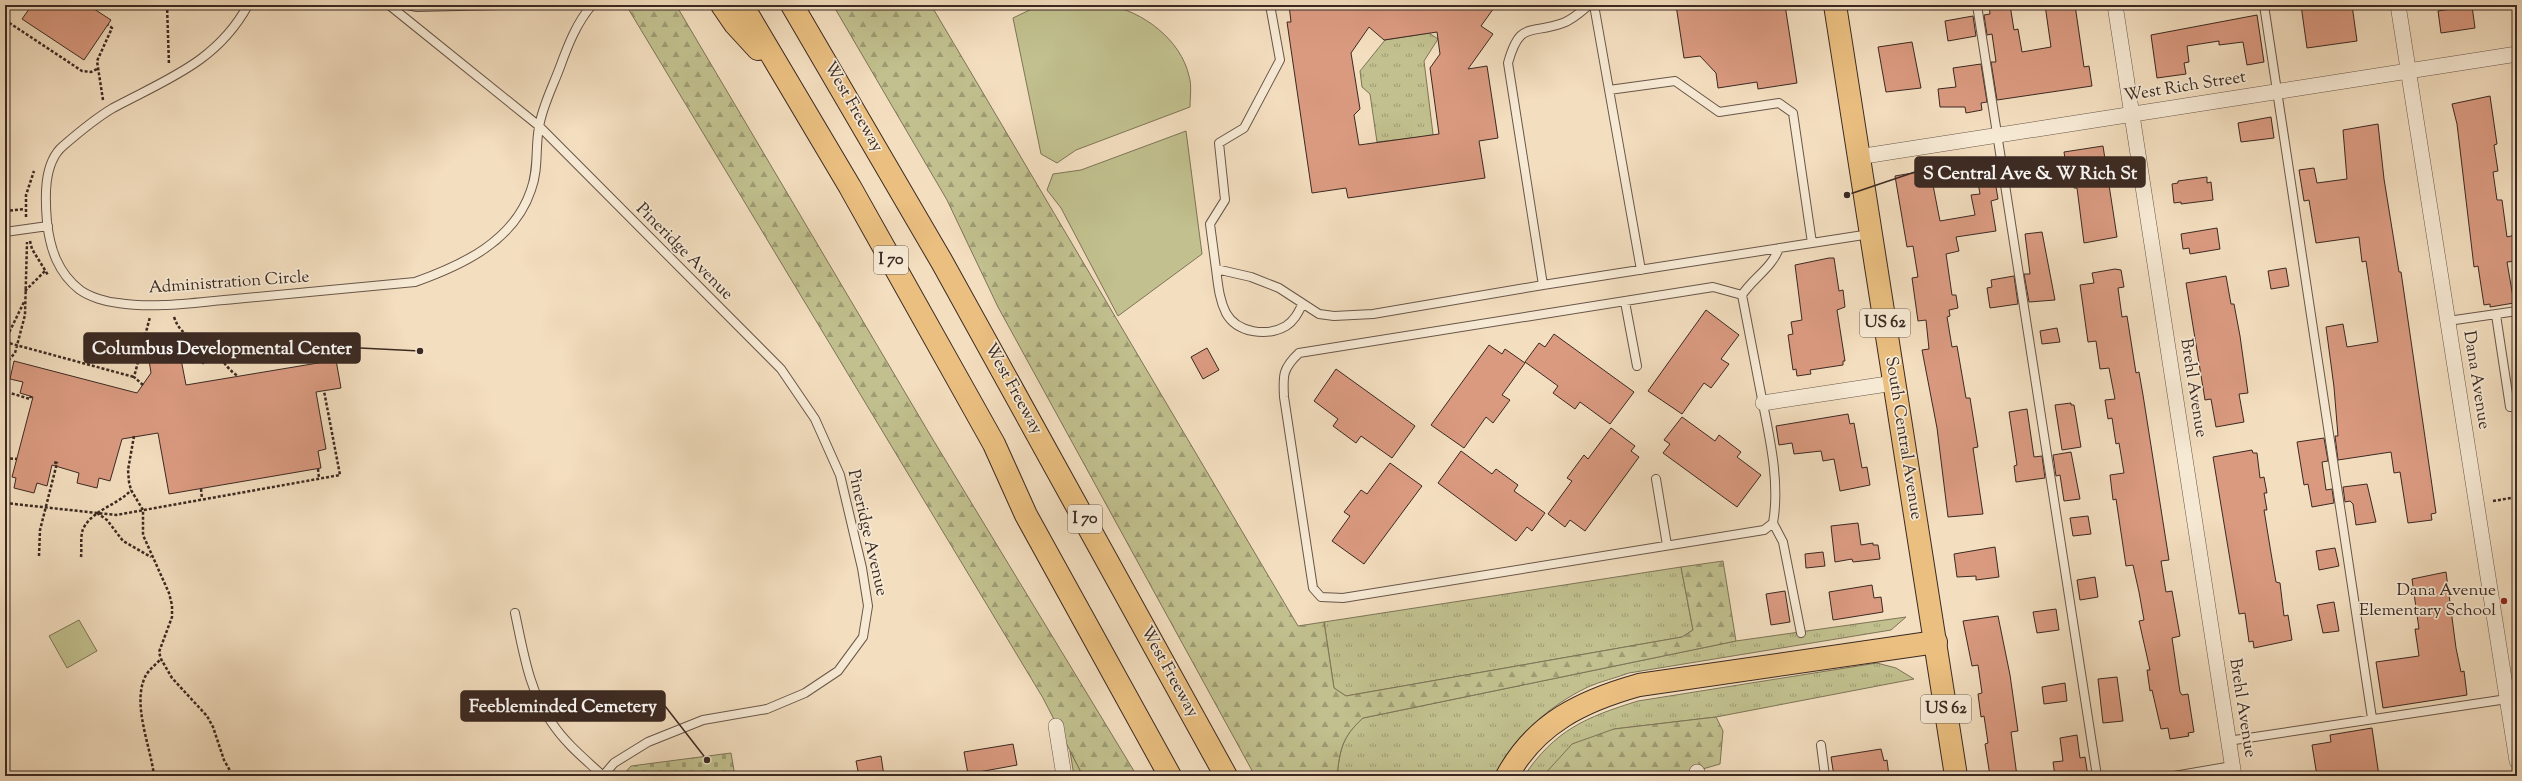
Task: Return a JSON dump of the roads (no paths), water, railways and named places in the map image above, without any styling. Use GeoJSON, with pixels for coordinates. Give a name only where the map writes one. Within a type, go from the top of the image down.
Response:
{"type":"FeatureCollection","features":[{"type":"Feature","properties":{"kind":"main road"},"geometry":{"type":"LineString","coordinates":[[722,5],[742,15]]}},
{"type":"Feature","properties":{"kind":"main road","name":"West Freeway"},"geometry":{"type":"LineString","coordinates":[[792,5],[938,256],[1226,776]]}},
{"type":"Feature","properties":{"kind":"main road","name":"South Central Avenue"},"geometry":{"type":"LineString","coordinates":[[1835,5],[1956,776]]}},
{"type":"Feature","properties":{"kind":"main road","name":"I 70"},"geometry":{"type":"LineString","coordinates":[[742,15],[785,77],[850,187],[994,444],[1026,515],[1170,776]]}},
{"type":"Feature","properties":{"kind":"main road"},"geometry":{"type":"LineString","coordinates":[[1507,776],[1515,760],[1540,733],[1569,710],[1603,695],[1639,685],[1936,642]]}},
{"type":"Feature","properties":{"kind":"street","name":"Brehl Avenue"},"geometry":{"type":"LineString","coordinates":[[2115,5],[2233,771]]}},
{"type":"Feature","properties":{"kind":"street","name":"Dana Avenue"},"geometry":{"type":"LineString","coordinates":[[2398,5],[2517,761]]}},
{"type":"Feature","properties":{"kind":"street","name":"West Rich Street"},"geometry":{"type":"LineString","coordinates":[[1858,157],[2517,54]]}},
{"type":"Feature","properties":{"kind":"street"},"geometry":{"type":"LineString","coordinates":[[1763,403],[1894,383]]}},
{"type":"Feature","properties":{"kind":"street"},"geometry":{"type":"LineString","coordinates":[[1056,726],[1064,776]]}},
{"type":"Feature","properties":{"kind":"lane","name":"Administration Circle"},"geometry":{"type":"LineString","coordinates":[[248,5],[239,21],[208,55],[185,72],[111,110],[61,147],[49,170],[45,198],[48,226],[53,254],[62,272],[80,290],[101,300],[125,304],[168,305],[407,283],[444,272],[475,256],[498,239],[521,212],[532,189],[538,162],[539,126]]}},
{"type":"Feature","properties":{"kind":"lane","name":"Pineridge Avenue"},"geometry":{"type":"LineString","coordinates":[[389,5],[539,126],[781,369],[815,419],[840,475],[862,568],[868,606],[863,637],[838,671],[805,693],[767,709],[703,720],[648,742],[614,763],[603,776]]}},
{"type":"Feature","properties":{"kind":"lane"},"geometry":{"type":"LineString","coordinates":[[407,5],[417,7],[501,5]]}},
{"type":"Feature","properties":{"kind":"lane"},"geometry":{"type":"LineString","coordinates":[[539,126],[574,33],[592,5]]}},
{"type":"Feature","properties":{"kind":"lane"},"geometry":{"type":"LineString","coordinates":[[1270,5],[1280,60],[1244,128],[1219,143],[1225,200],[1210,224],[1221,302],[1227,315],[1238,326],[1251,332],[1266,332],[1285,327],[1295,319],[1302,305]]}},
{"type":"Feature","properties":{"kind":"lane"},"geometry":{"type":"LineString","coordinates":[[1543,285],[1508,63],[1514,42],[1531,29],[1564,23],[1589,5]]}},
{"type":"Feature","properties":{"kind":"lane"},"geometry":{"type":"LineString","coordinates":[[1594,5],[1641,270]]}},
{"type":"Feature","properties":{"kind":"lane"},"geometry":{"type":"LineString","coordinates":[[1977,5],[2097,776]]}},
{"type":"Feature","properties":{"kind":"lane"},"geometry":{"type":"LineString","coordinates":[[2264,5],[2372,718]]}},
{"type":"Feature","properties":{"kind":"lane"},"geometry":{"type":"LineString","coordinates":[[1609,90],[1675,81],[1719,112],[1778,103],[1793,113],[1812,243]]}},
{"type":"Feature","properties":{"kind":"lane"},"geometry":{"type":"LineString","coordinates":[[5,232],[48,226]]}},
{"type":"Feature","properties":{"kind":"lane"},"geometry":{"type":"LineString","coordinates":[[1216,268],[1251,277],[1279,288],[1302,305],[1319,314],[1334,316],[1374,314],[1543,285],[1870,234]]}},
{"type":"Feature","properties":{"kind":"lane"},"geometry":{"type":"LineString","coordinates":[[1779,248],[1775,259],[1748,286],[1742,295],[1763,403],[1775,483],[1776,507],[1773,523],[1783,542],[1801,633]]}},
{"type":"Feature","properties":{"kind":"lane"},"geometry":{"type":"LineString","coordinates":[[1742,295],[1713,287],[1299,353],[1289,362],[1283,374],[1284,397],[1314,588],[1321,597],[1343,598],[1764,530],[1773,523]]}},
{"type":"Feature","properties":{"kind":"lane"},"geometry":{"type":"LineString","coordinates":[[1625,302],[1637,366]]}},
{"type":"Feature","properties":{"kind":"lane"},"geometry":{"type":"LineString","coordinates":[[2448,321],[2517,312]]}},
{"type":"Feature","properties":{"kind":"lane"},"geometry":{"type":"LineString","coordinates":[[2496,314],[2510,407],[2517,406]]}},
{"type":"Feature","properties":{"kind":"lane"},"geometry":{"type":"LineString","coordinates":[[1656,479],[1667,545]]}},
{"type":"Feature","properties":{"kind":"lane"},"geometry":{"type":"LineString","coordinates":[[515,613],[524,657],[535,690],[551,723],[569,745],[603,776]]}},
{"type":"Feature","properties":{"kind":"lane"},"geometry":{"type":"LineString","coordinates":[[2228,741],[2372,718],[2507,699]]}},
{"type":"Feature","properties":{"kind":"lane"},"geometry":{"type":"LineString","coordinates":[[1821,746],[1825,776]]}},
{"type":"Feature","properties":{"kind":"lane"},"geometry":{"type":"LineString","coordinates":[[2174,776],[2233,771]]}},
{"type":"Feature","properties":{"kind":"place","name":"S Central Ave & W Rich St"},"geometry":{"type":"Point","coordinates":[1847,195]}},
{"type":"Feature","properties":{"kind":"place","name":"Columbus Developmental Center"},"geometry":{"type":"Point","coordinates":[420,351]}},
{"type":"Feature","properties":{"kind":"place","name":"Dana Avenue Elementary School"},"geometry":{"type":"Point","coordinates":[2504,601]}},
{"type":"Feature","properties":{"kind":"place","name":"Feebleminded Cemetery"},"geometry":{"type":"Point","coordinates":[707,760]}}]}
